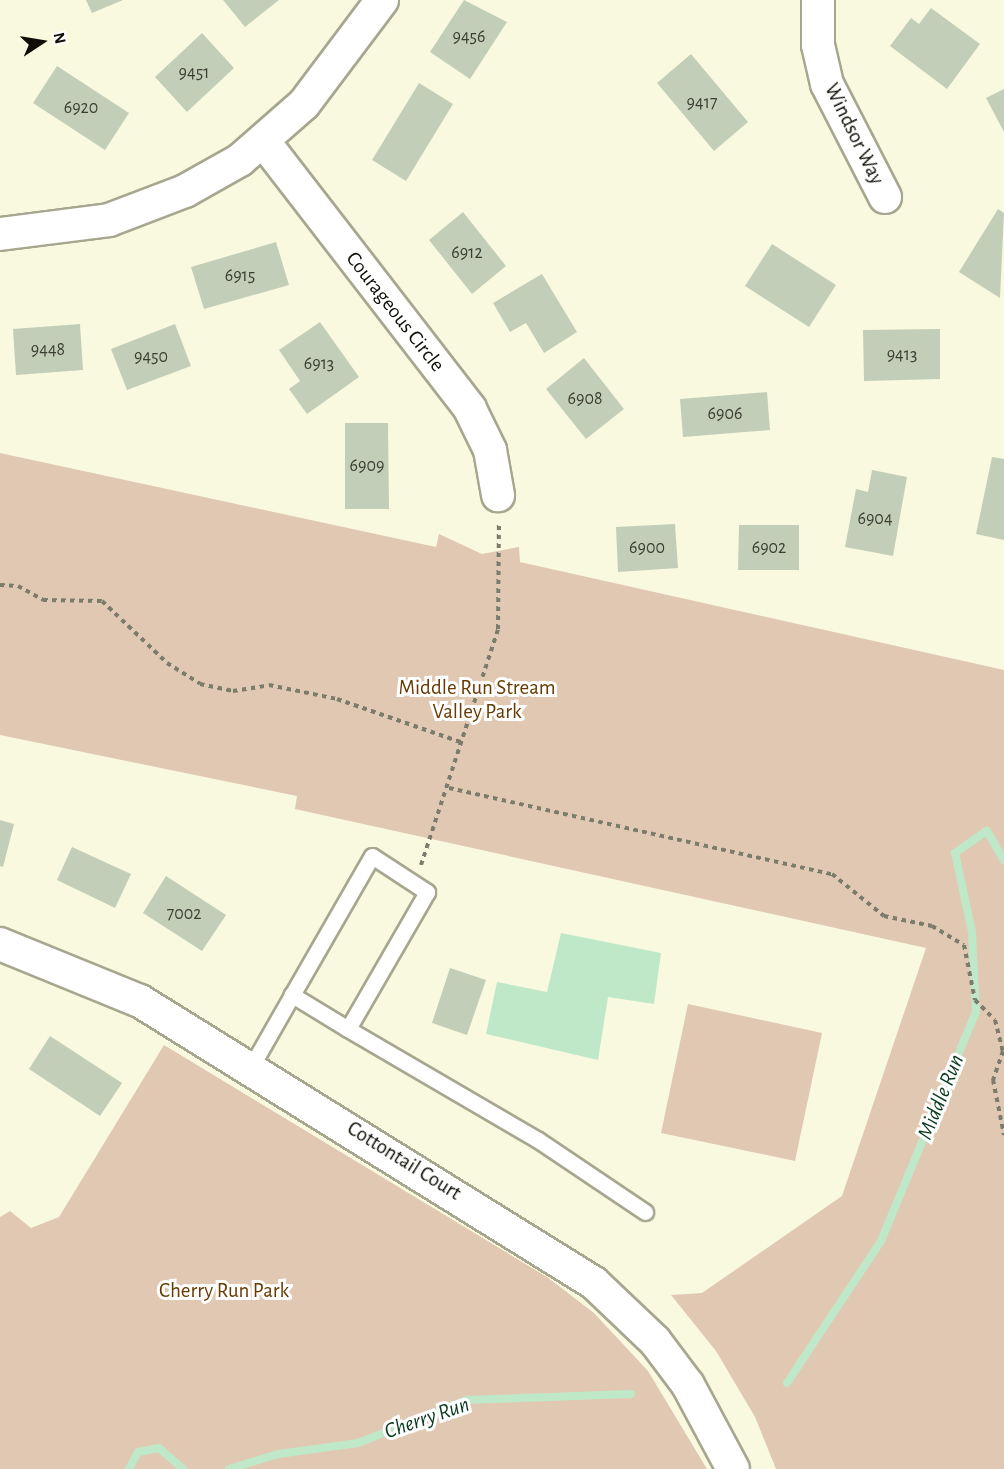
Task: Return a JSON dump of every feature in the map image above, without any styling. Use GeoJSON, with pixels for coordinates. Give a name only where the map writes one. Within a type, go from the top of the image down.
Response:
{"type":"FeatureCollection","features":[{"type":"Feature","properties":{"kind":"street"},"geometry":{"type":"LineString","coordinates":[[0,234],[75,228],[148,207],[264,142],[350,48],[382,0]]}},
{"type":"Feature","properties":{"kind":"street","name":"Windsor Way"},"geometry":{"type":"LineString","coordinates":[[818,0],[818,45],[827,84],[885,196]]}},
{"type":"Feature","properties":{"kind":"street","name":"Courageous Circle"},"geometry":{"type":"LineString","coordinates":[[264,142],[470,409],[490,450],[498,495]]}},
{"type":"Feature","properties":{"kind":"street","name":"Cottontail Court"},"geometry":{"type":"LineString","coordinates":[[0,944],[140,1001],[251,1067],[594,1283],[655,1341],[688,1385],[733,1469]]}},
{"type":"Feature","properties":{"kind":"lane"},"geometry":{"type":"LineString","coordinates":[[251,1067],[372,856],[427,892],[348,1029]]}},
{"type":"Feature","properties":{"kind":"lane"},"geometry":{"type":"LineString","coordinates":[[292,995],[538,1140],[645,1212]]}},
{"type":"Feature","properties":{"kind":"path"},"geometry":{"type":"LineString","coordinates":[[411,881],[430,851],[498,629],[498,495]]}},
{"type":"Feature","properties":{"kind":"path"},"geometry":{"type":"LineString","coordinates":[[0,585],[18,586],[43,600],[102,602],[167,663],[200,684],[233,691],[269,685],[337,699],[463,743]]}},
{"type":"Feature","properties":{"kind":"path"},"geometry":{"type":"LineString","coordinates":[[449,788],[832,874],[885,916],[932,926],[964,945],[975,1000],[995,1020],[1004,1051],[993,1080],[1004,1135]]}},
{"type":"Feature","properties":{"kind":"green space","name":"Middle Run Stream Valley Park"},"geometry":{"type":"Polygon","coordinates":[[[0,453],[436,547],[439,534],[482,554],[519,547],[520,562],[1004,670],[1004,1469],[776,1469],[755,1417],[716,1351],[671,1295],[702,1293],[842,1196],[926,948],[295,809],[297,796],[0,735],[0,453]]]}},
{"type":"Feature","properties":{"kind":"green space"},"geometry":{"type":"Polygon","coordinates":[[[688,1004],[822,1033],[795,1161],[661,1133],[688,1004]]]}},
{"type":"Feature","properties":{"kind":"green space","name":"Cherry Run Park"},"geometry":{"type":"Polygon","coordinates":[[[164,1045],[547,1277],[594,1313],[648,1371],[707,1469],[0,1469],[0,1217],[10,1211],[31,1228],[59,1217],[164,1045]]]}},
{"type":"Feature","properties":{"kind":"shaded area"},"geometry":{"type":"Polygon","coordinates":[[[561,933],[661,953],[654,1004],[608,997],[598,1060],[486,1034],[497,982],[547,992],[561,933]]]}},
{"type":"Feature","properties":{"kind":"building"},"geometry":{"type":"Polygon","coordinates":[[[86,0],[123,0],[92,13],[86,0]]]}},
{"type":"Feature","properties":{"kind":"building"},"geometry":{"type":"Polygon","coordinates":[[[223,0],[279,0],[245,27],[223,0]]]}},
{"type":"Feature","properties":{"kind":"building"},"geometry":{"type":"Polygon","coordinates":[[[464,0],[507,22],[470,79],[430,52],[464,0]]]}},
{"type":"Feature","properties":{"kind":"building"},"geometry":{"type":"Polygon","coordinates":[[[931,8],[980,44],[947,89],[890,46],[911,18],[919,24],[931,8]]]}},
{"type":"Feature","properties":{"kind":"building"},"geometry":{"type":"Polygon","coordinates":[[[202,33],[234,68],[187,112],[155,77],[202,33]]]}},
{"type":"Feature","properties":{"kind":"building"},"geometry":{"type":"Polygon","coordinates":[[[691,54],[748,122],[714,151],[657,83],[691,54]]]}},
{"type":"Feature","properties":{"kind":"building"},"geometry":{"type":"Polygon","coordinates":[[[57,66],[129,113],[105,150],[33,103],[57,66]]]}},
{"type":"Feature","properties":{"kind":"building"},"geometry":{"type":"Polygon","coordinates":[[[419,83],[453,104],[406,181],[372,160],[419,83]]]}},
{"type":"Feature","properties":{"kind":"building"},"geometry":{"type":"Polygon","coordinates":[[[1004,89],[1004,132],[986,98],[1004,89]]]}},
{"type":"Feature","properties":{"kind":"building"},"geometry":{"type":"Polygon","coordinates":[[[998,209],[1004,213],[1000,298],[959,272],[998,209]]]}},
{"type":"Feature","properties":{"kind":"building"},"geometry":{"type":"Polygon","coordinates":[[[463,212],[506,266],[472,294],[429,240],[463,212]]]}},
{"type":"Feature","properties":{"kind":"building"},"geometry":{"type":"Polygon","coordinates":[[[276,242],[289,285],[204,309],[191,267],[276,242]]]}},
{"type":"Feature","properties":{"kind":"building"},"geometry":{"type":"Polygon","coordinates":[[[772,244],[836,285],[809,327],[745,286],[772,244]]]}},
{"type":"Feature","properties":{"kind":"building"},"geometry":{"type":"Polygon","coordinates":[[[542,274],[577,332],[544,353],[526,323],[510,332],[493,303],[542,274]]]}},
{"type":"Feature","properties":{"kind":"building"},"geometry":{"type":"Polygon","coordinates":[[[320,322],[359,377],[307,414],[289,389],[300,381],[279,350],[320,322]]]}},
{"type":"Feature","properties":{"kind":"building"},"geometry":{"type":"Polygon","coordinates":[[[80,324],[83,370],[16,375],[13,329],[80,324]]]}},
{"type":"Feature","properties":{"kind":"building"},"geometry":{"type":"Polygon","coordinates":[[[175,324],[191,366],[127,390],[111,349],[175,324]]]}},
{"type":"Feature","properties":{"kind":"building"},"geometry":{"type":"Polygon","coordinates":[[[940,329],[940,379],[864,381],[863,330],[940,329]]]}},
{"type":"Feature","properties":{"kind":"building"},"geometry":{"type":"Polygon","coordinates":[[[584,358],[624,409],[586,439],[546,389],[584,358]]]}},
{"type":"Feature","properties":{"kind":"building"},"geometry":{"type":"Polygon","coordinates":[[[767,392],[770,430],[683,437],[680,399],[767,392]]]}},
{"type":"Feature","properties":{"kind":"building"},"geometry":{"type":"Polygon","coordinates":[[[345,423],[388,423],[389,509],[345,509],[345,423]]]}},
{"type":"Feature","properties":{"kind":"building"},"geometry":{"type":"Polygon","coordinates":[[[992,457],[1004,459],[1004,540],[976,534],[992,457]]]}},
{"type":"Feature","properties":{"kind":"building"},"geometry":{"type":"Polygon","coordinates":[[[872,470],[907,477],[893,556],[845,547],[856,489],[868,492],[872,470]]]}},
{"type":"Feature","properties":{"kind":"building"},"geometry":{"type":"Polygon","coordinates":[[[675,524],[678,568],[618,572],[616,527],[675,524]]]}},
{"type":"Feature","properties":{"kind":"building"},"geometry":{"type":"Polygon","coordinates":[[[739,525],[799,525],[799,570],[738,570],[739,525]]]}},
{"type":"Feature","properties":{"kind":"building"},"geometry":{"type":"Polygon","coordinates":[[[0,820],[14,824],[3,867],[0,866],[0,820]]]}},
{"type":"Feature","properties":{"kind":"building"},"geometry":{"type":"Polygon","coordinates":[[[72,847],[131,874],[115,908],[57,880],[72,847]]]}},
{"type":"Feature","properties":{"kind":"building"},"geometry":{"type":"Polygon","coordinates":[[[166,876],[226,915],[202,951],[143,913],[166,876]]]}},
{"type":"Feature","properties":{"kind":"building"},"geometry":{"type":"Polygon","coordinates":[[[450,968],[486,980],[467,1035],[432,1023],[450,968]]]}},
{"type":"Feature","properties":{"kind":"building"},"geometry":{"type":"Polygon","coordinates":[[[50,1036],[122,1083],[100,1116],[29,1069],[50,1036]]]}},
{"type":"Feature","properties":{"kind":"waterway","name":"Middle Run"},"geometry":{"type":"LineString","coordinates":[[787,1383],[881,1241],[976,1012],[972,932],[955,853],[987,831],[1004,860]]}},
{"type":"Feature","properties":{"kind":"waterway","name":"Cherry Run"},"geometry":{"type":"LineString","coordinates":[[229,1469],[278,1454],[358,1443],[466,1400],[631,1394]]}},
{"type":"Feature","properties":{"kind":"waterway","name":"Cherry Run"},"geometry":{"type":"LineString","coordinates":[[129,1469],[138,1452],[159,1448],[183,1469]]}}]}
